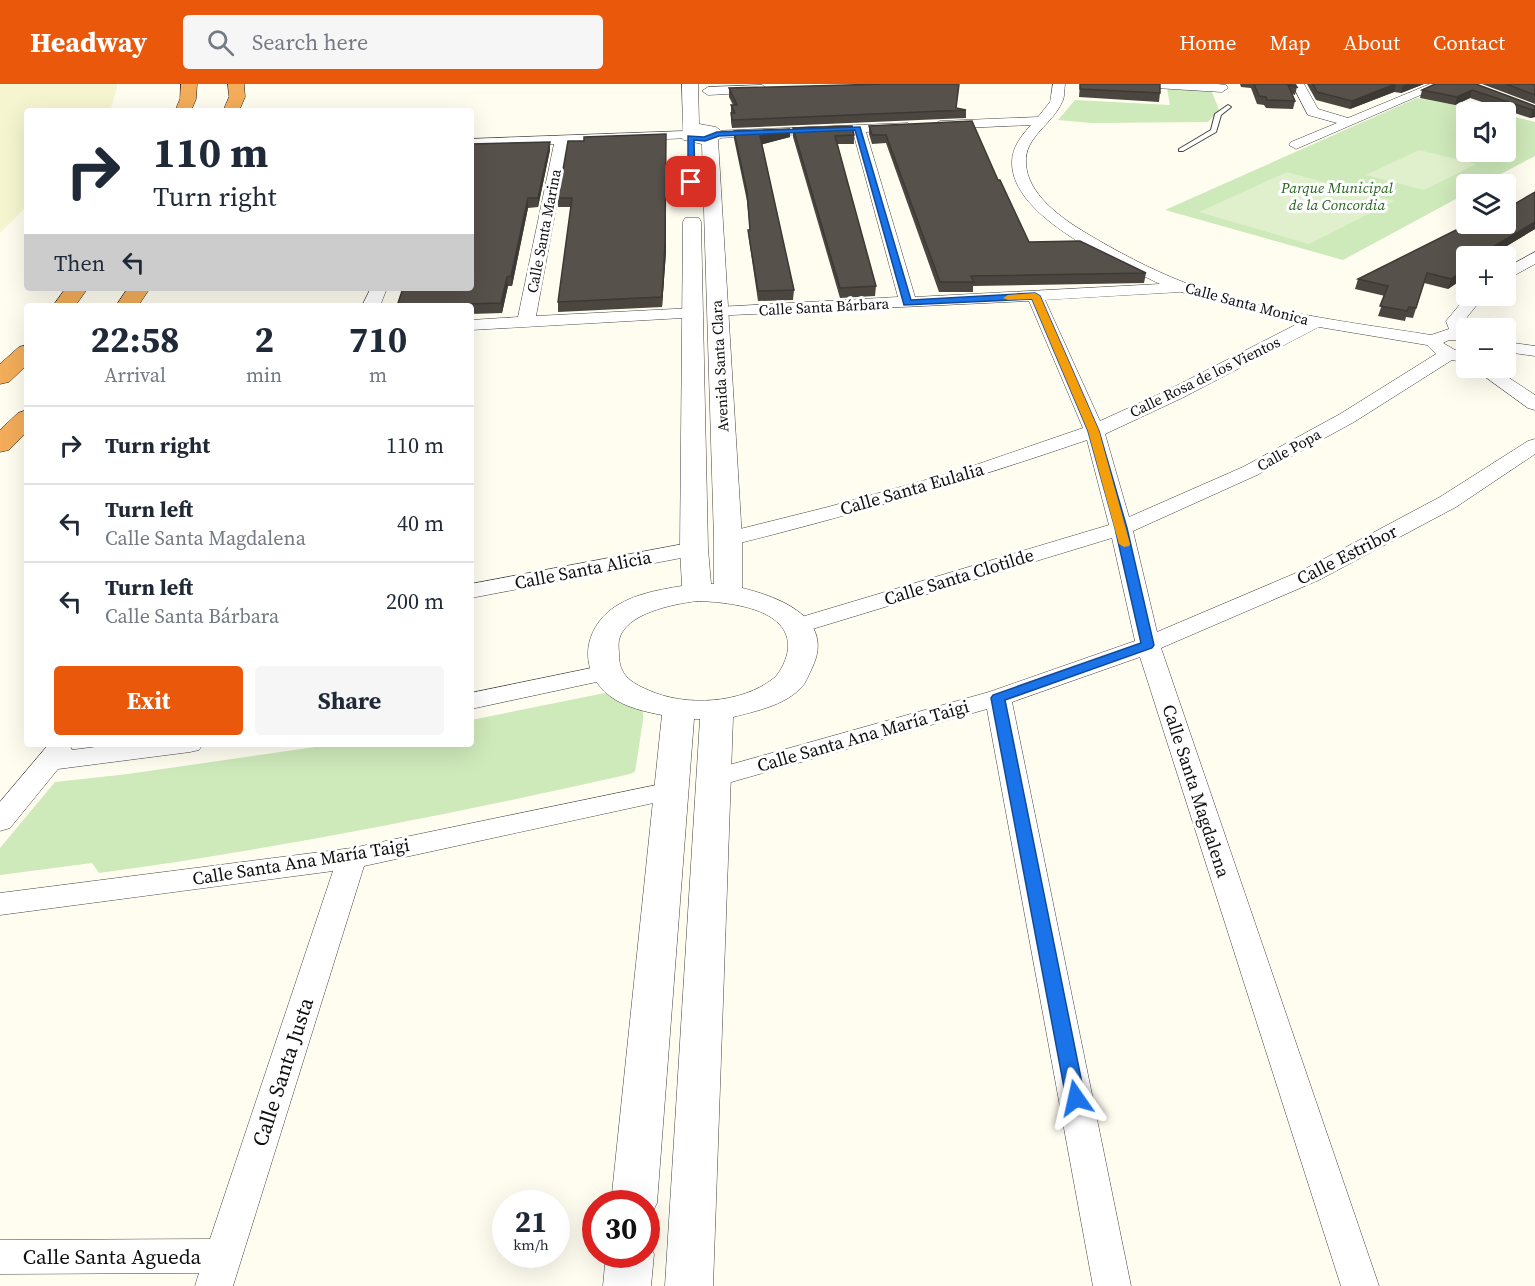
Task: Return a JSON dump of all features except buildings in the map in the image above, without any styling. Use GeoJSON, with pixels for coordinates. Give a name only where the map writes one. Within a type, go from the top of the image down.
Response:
{"type":"FeatureCollection","features":[{"type":"Feature","properties":{"kind":"highway"},"geometry":{"type":"LineString","coordinates":[[184,108],[188,99],[189,84]]}},
{"type":"Feature","properties":{"kind":"highway"},"geometry":{"type":"LineString","coordinates":[[232,108],[237,96],[236,84]]}},
{"type":"Feature","properties":{"kind":"highway"},"geometry":{"type":"LineString","coordinates":[[0,377],[24,355]]}},
{"type":"Feature","properties":{"kind":"highway"},"geometry":{"type":"LineString","coordinates":[[0,444],[24,421]]}},
{"type":"Feature","properties":{"kind":"street","name":"Avenida Santa Clara"},"geometry":{"type":"LineString","coordinates":[[690,84],[701,134],[717,312],[728,539],[728,593]]}},
{"type":"Feature","properties":{"kind":"street","name":"Calle Santa Monica"},"geometry":{"type":"LineString","coordinates":[[1059,84],[1056,102],[1040,121],[1020,152],[1020,172],[1032,194],[1053,217],[1082,238],[1182,288],[1314,322],[1450,351]]}},
{"type":"Feature","properties":{"kind":"street"},"geometry":{"type":"LineString","coordinates":[[1156,84],[1221,86],[1228,107]]}},
{"type":"Feature","properties":{"kind":"street"},"geometry":{"type":"LineString","coordinates":[[1298,84],[1313,112],[1348,123]]}},
{"type":"Feature","properties":{"kind":"street"},"geometry":{"type":"LineString","coordinates":[[1296,145],[1440,84]]}},
{"type":"Feature","properties":{"kind":"street","name":"Avenida Santa Clara"},"geometry":{"type":"LineString","coordinates":[[697,592],[694,549],[694,313],[701,134],[708,88]]}},
{"type":"Feature","properties":{"kind":"street"},"geometry":{"type":"LineString","coordinates":[[708,88],[780,89]]}},
{"type":"Feature","properties":{"kind":"street"},"geometry":{"type":"LineString","coordinates":[[474,143],[1040,121]]}},
{"type":"Feature","properties":{"kind":"street"},"geometry":{"type":"LineString","coordinates":[[858,128],[908,303]]}},
{"type":"Feature","properties":{"kind":"street","name":"Calle Santa Marina"},"geometry":{"type":"LineString","coordinates":[[526,321],[562,140]]}},
{"type":"Feature","properties":{"kind":"street"},"geometry":{"type":"LineString","coordinates":[[1516,269],[1535,257]]}},
{"type":"Feature","properties":{"kind":"street","name":"Calle Santa Bárbara"},"geometry":{"type":"LineString","coordinates":[[717,312],[1182,288]]}},
{"type":"Feature","properties":{"kind":"street","name":"Calle Santa Magdalena"},"geometry":{"type":"LineString","coordinates":[[1035,296],[1094,431],[1121,528],[1148,645],[1360,1286]]}},
{"type":"Feature","properties":{"kind":"street"},"geometry":{"type":"LineString","coordinates":[[1458,318],[1468,306]]}},
{"type":"Feature","properties":{"kind":"street"},"geometry":{"type":"LineString","coordinates":[[474,325],[694,313]]}},
{"type":"Feature","properties":{"kind":"street","name":"Calle Rosa de los Vientos"},"geometry":{"type":"LineString","coordinates":[[1094,431],[1185,389],[1314,322]]}},
{"type":"Feature","properties":{"kind":"street"},"geometry":{"type":"LineString","coordinates":[[1450,351],[1446,335],[1456,335]]}},
{"type":"Feature","properties":{"kind":"street"},"geometry":{"type":"LineString","coordinates":[[1516,348],[1535,351]]}},
{"type":"Feature","properties":{"kind":"street","name":"Calle Popa"},"geometry":{"type":"LineString","coordinates":[[1121,528],[1250,471],[1347,418],[1450,351]]}},
{"type":"Feature","properties":{"kind":"street"},"geometry":{"type":"LineString","coordinates":[[1497,378],[1535,404]]}},
{"type":"Feature","properties":{"kind":"street","name":"Calle Santa Eulalia"},"geometry":{"type":"LineString","coordinates":[[728,539],[836,512],[965,475],[1094,431]]}},
{"type":"Feature","properties":{"kind":"street","name":"Calle Estribor"},"geometry":{"type":"LineString","coordinates":[[1148,645],[1311,575],[1448,502],[1535,446]]}},
{"type":"Feature","properties":{"kind":"street","name":"Calle Santa Clotilde"},"geometry":{"type":"LineString","coordinates":[[797,626],[1121,528]]}},
{"type":"Feature","properties":{"kind":"street","name":"Calle Santa Alicia"},"geometry":{"type":"LineString","coordinates":[[474,590],[694,549]]}},
{"type":"Feature","properties":{"kind":"street"},"geometry":{"type":"LineString","coordinates":[[697,592],[728,593],[753,599],[779,610],[797,626],[804,641],[801,668],[783,687],[753,703],[698,710],[650,704],[623,690],[606,673],[600,652],[607,632],[627,613],[663,597],[697,592]]}},
{"type":"Feature","properties":{"kind":"street","name":"Calle Santa Ana María Taigi"},"geometry":{"type":"LineString","coordinates":[[714,778],[998,698],[1148,645]]}},
{"type":"Feature","properties":{"kind":"street"},"geometry":{"type":"LineString","coordinates":[[474,700],[606,673]]}},
{"type":"Feature","properties":{"kind":"street"},"geometry":{"type":"LineString","coordinates":[[998,698],[1112,1286]]}},
{"type":"Feature","properties":{"kind":"street"},"geometry":{"type":"LineString","coordinates":[[689,1286],[714,778],[698,710]]}},
{"type":"Feature","properties":{"kind":"street"},"geometry":{"type":"LineString","coordinates":[[635,1190],[671,791],[698,710]]}},
{"type":"Feature","properties":{"kind":"street"},"geometry":{"type":"LineString","coordinates":[[0,821],[56,753],[145,747]]}},
{"type":"Feature","properties":{"kind":"street","name":"Calle Santa Ana María Taigi"},"geometry":{"type":"LineString","coordinates":[[0,904],[352,858],[671,791]]}},
{"type":"Feature","properties":{"kind":"street","name":"Calle Santa Justa"},"geometry":{"type":"LineString","coordinates":[[219,1271],[352,858]]}},
{"type":"Feature","properties":{"kind":"street","name":"Calle Santa Agueda"},"geometry":{"type":"LineString","coordinates":[[0,1257],[219,1271]]}},
{"type":"Feature","properties":{"kind":"street"},"geometry":{"type":"LineString","coordinates":[[627,1286],[629,1268]]}},
{"type":"Feature","properties":{"kind":"lane"},"geometry":{"type":"LineString","coordinates":[[1181,150],[1214,131],[1218,114],[1228,107]]}},
{"type":"Feature","properties":{"kind":"green space"},"geometry":{"type":"Polygon","coordinates":[[[0,84],[117,84],[111,108],[24,108],[24,209],[0,233],[0,84]]]}},
{"type":"Feature","properties":{"kind":"green space"},"geometry":{"type":"Polygon","coordinates":[[[1167,88],[1212,92],[1219,110],[1208,122],[1091,123],[1058,120],[1075,100],[1170,105],[1167,88]]]}},
{"type":"Feature","properties":{"kind":"green space","name":"Parque Municipal de la Concordia"},"geometry":{"type":"Polygon","coordinates":[[[1417,98],[1456,105],[1456,162],[1516,162],[1516,117],[1535,122],[1535,156],[1501,174],[1456,174],[1456,199],[1343,260],[1165,210],[1417,98]]]}},
{"type":"Feature","properties":{"kind":"green space"},"geometry":{"type":"Polygon","coordinates":[[[1419,150],[1456,159],[1456,162],[1476,164],[1424,190],[1366,175],[1419,150]]]}},
{"type":"Feature","properties":{"kind":"green space"},"geometry":{"type":"Polygon","coordinates":[[[1287,172],[1394,201],[1309,244],[1199,212],[1287,172]]]}},
{"type":"Feature","properties":{"kind":"green space"},"geometry":{"type":"Polygon","coordinates":[[[605,693],[643,709],[635,772],[430,817],[232,853],[99,873],[92,863],[0,875],[0,848],[55,782],[128,774],[315,747],[474,747],[474,719],[605,693]]]}},
{"type":"Feature","properties":{"kind":"slow traffic"},"geometry":{"type":"LineString","coordinates":[[1008,298],[1035,296],[1094,431],[1124,544]]}},
{"type":"Feature","properties":{"kind":"route"},"geometry":{"type":"LineString","coordinates":[[691,182],[690,138],[705,139],[717,134],[858,128],[908,303],[1035,296],[1094,431],[1121,528],[1148,645],[998,698],[1076,1098]]}}]}
